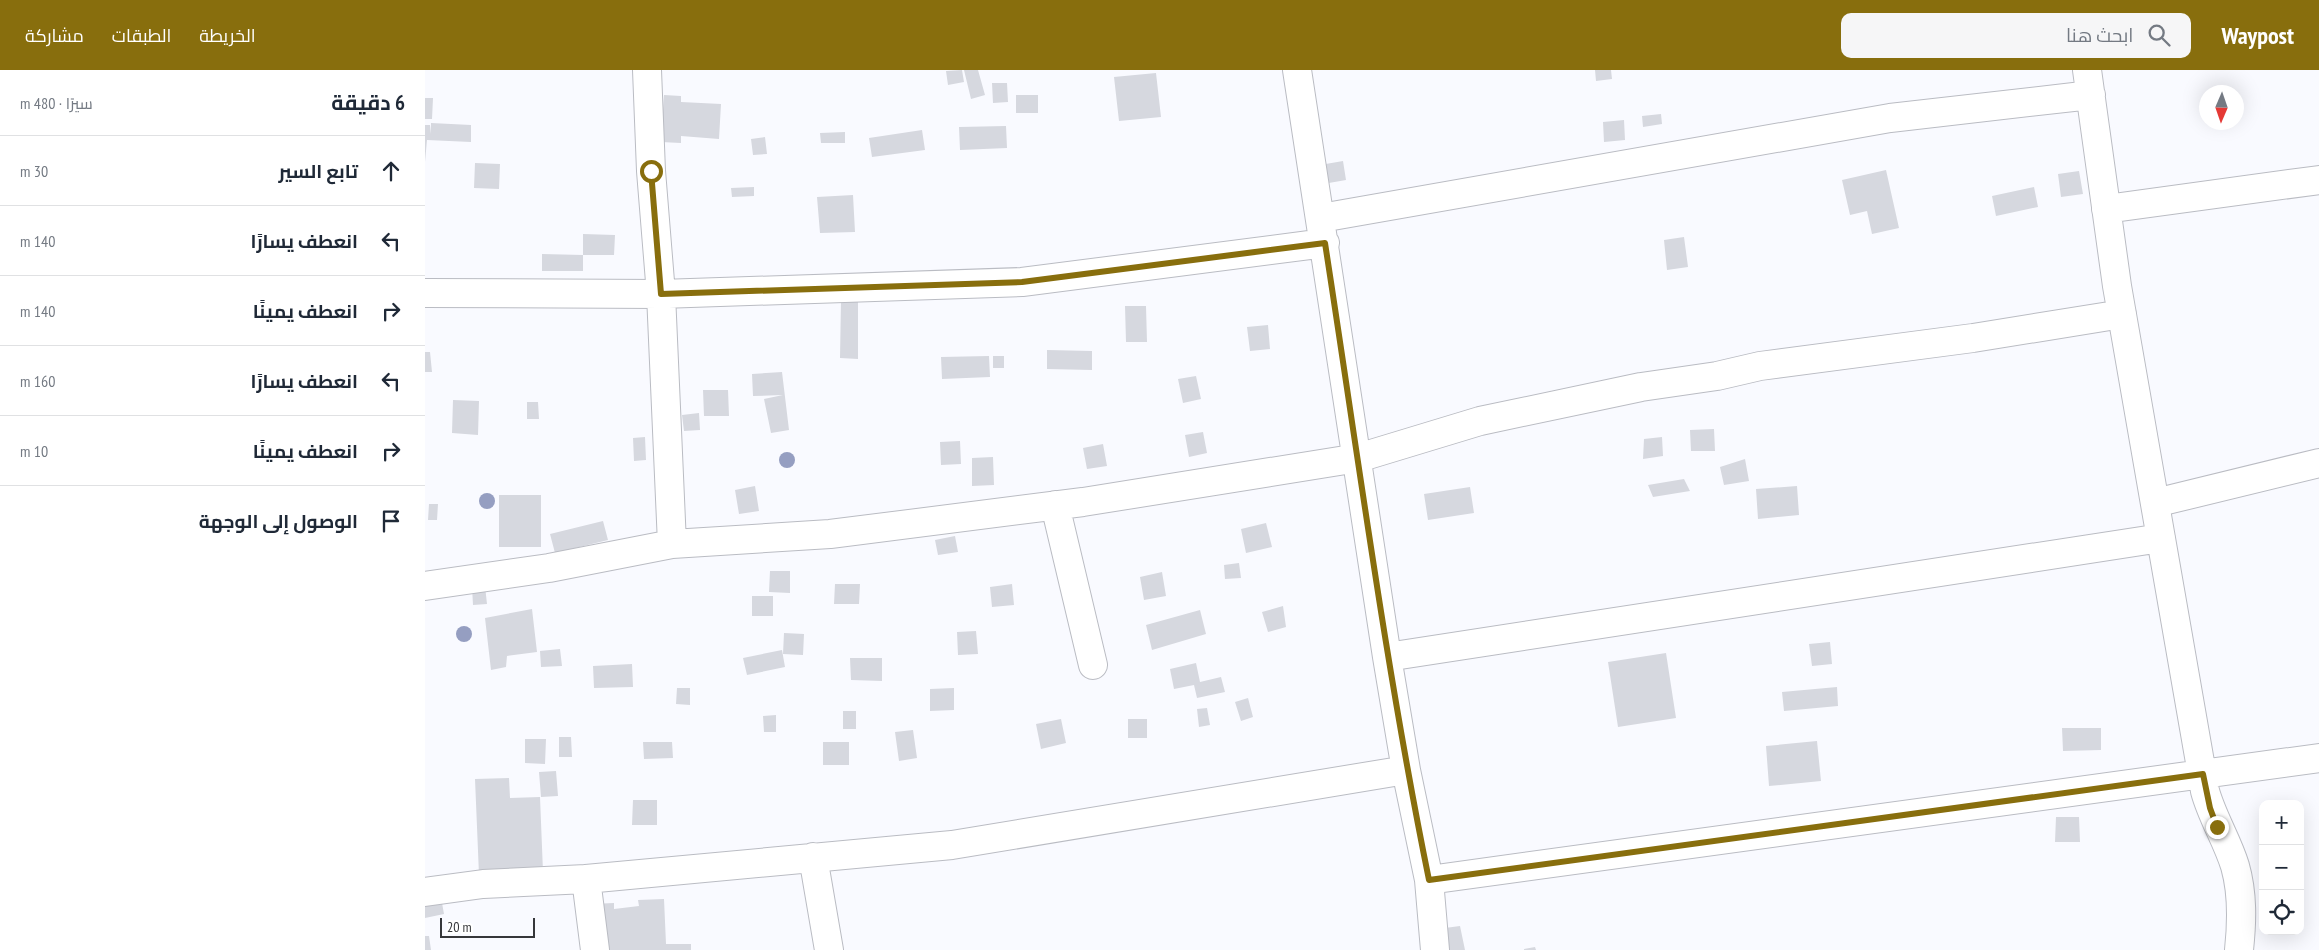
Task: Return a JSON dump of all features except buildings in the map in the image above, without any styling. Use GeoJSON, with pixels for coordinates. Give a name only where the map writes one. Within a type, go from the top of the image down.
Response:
{"type":"FeatureCollection","features":[{"type":"Feature","properties":{"kind":"street"},"geometry":{"type":"LineString","coordinates":[[647,70],[651,171],[661,294],[672,544]]}},
{"type":"Feature","properties":{"kind":"street"},"geometry":{"type":"LineString","coordinates":[[1297,70],[1387,657],[1406,770],[1429,880],[1435,950]]}},
{"type":"Feature","properties":{"kind":"street"},"geometry":{"type":"LineString","coordinates":[[425,293],[661,294],[1022,282],[1323,230],[1890,118],[2089,82],[2122,314],[2203,774],[2210,808],[2235,865],[2239,887],[2242,910],[2239,950]]}},
{"type":"Feature","properties":{"kind":"street"},"geometry":{"type":"LineString","coordinates":[[2106,209],[2319,180]]}},
{"type":"Feature","properties":{"kind":"street"},"geometry":{"type":"LineString","coordinates":[[425,586],[549,568],[672,544],[830,534],[1055,506],[1358,458],[1480,421],[1641,387],[1717,376],[1761,366],[1973,338],[2122,314]]}},
{"type":"Feature","properties":{"kind":"street"},"geometry":{"type":"LineString","coordinates":[[2155,503],[2319,463]]}},
{"type":"Feature","properties":{"kind":"street"},"geometry":{"type":"LineString","coordinates":[[1055,506],[1093,665]]}},
{"type":"Feature","properties":{"kind":"street"},"geometry":{"type":"LineString","coordinates":[[1387,657],[2161,538]]}},
{"type":"Feature","properties":{"kind":"street"},"geometry":{"type":"LineString","coordinates":[[1429,880],[2319,758]]}},
{"type":"Feature","properties":{"kind":"street"},"geometry":{"type":"LineString","coordinates":[[425,892],[483,884],[586,879],[951,845],[1406,770]]}},
{"type":"Feature","properties":{"kind":"street"},"geometry":{"type":"LineString","coordinates":[[813,857],[829,950]]}},
{"type":"Feature","properties":{"kind":"street"},"geometry":{"type":"LineString","coordinates":[[586,879],[595,950]]}},
{"type":"Feature","properties":{"kind":"route"},"geometry":{"type":"LineString","coordinates":[[651,171],[661,294],[827,290],[1022,282],[1325,243],[1387,657],[1406,770],[1429,880],[2203,774],[2205,791],[2217,827]]}}]}
